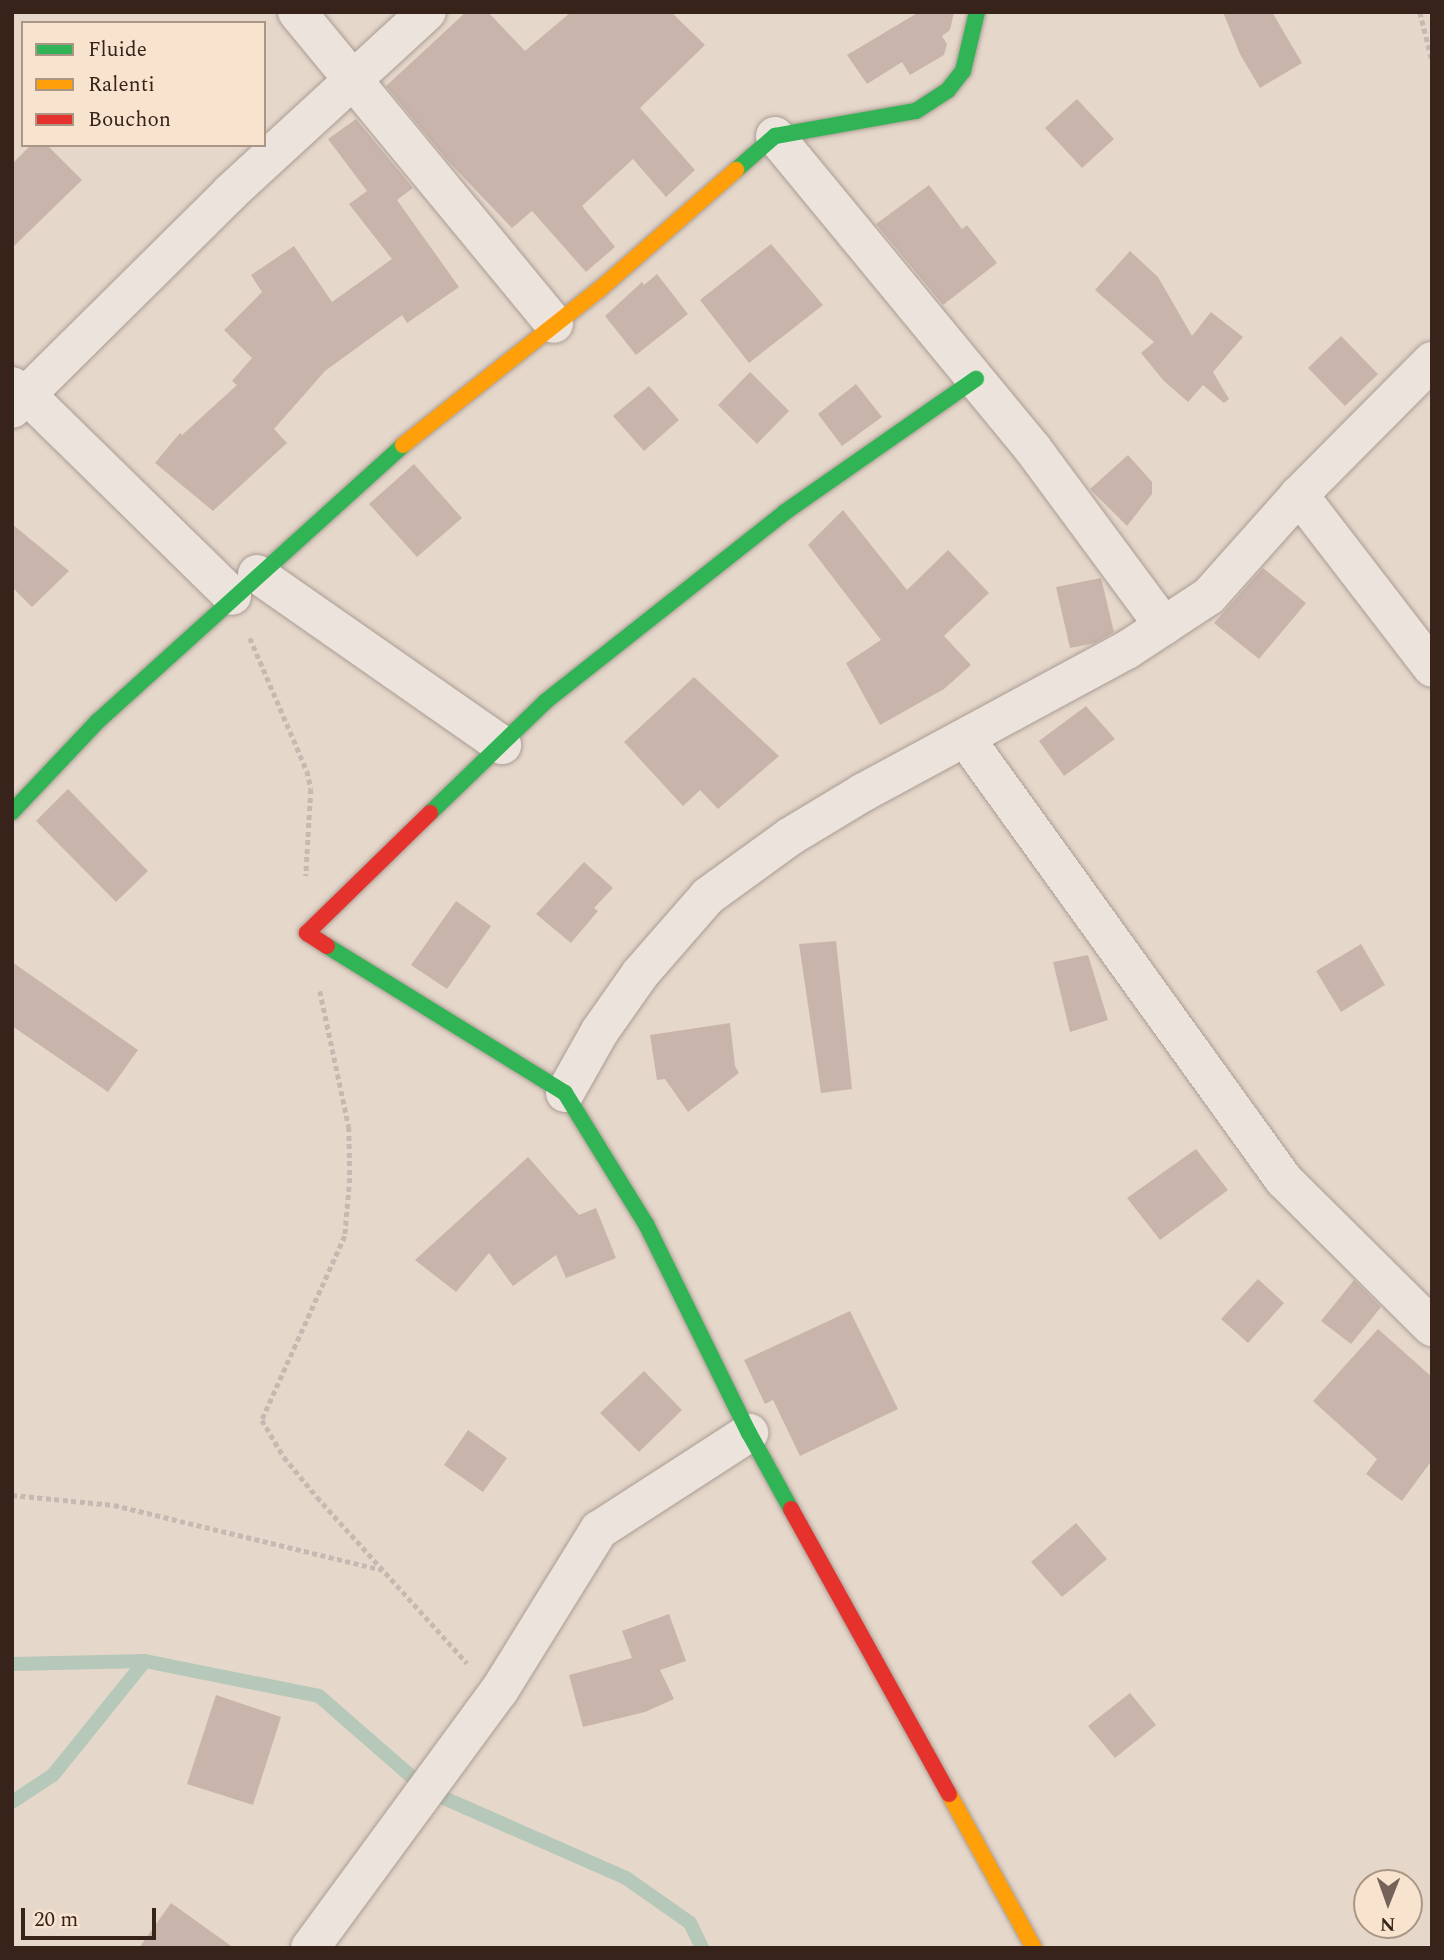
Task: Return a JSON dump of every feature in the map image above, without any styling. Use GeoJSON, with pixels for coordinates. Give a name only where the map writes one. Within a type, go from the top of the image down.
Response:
{"type":"FeatureCollection","features":[{"type":"Feature","properties":{"kind":"street"},"geometry":{"type":"LineString","coordinates":[[297,12],[554,324]]}},
{"type":"Feature","properties":{"kind":"street"},"geometry":{"type":"LineString","coordinates":[[427,12],[231,192],[17,397],[244,585],[502,745]]}},
{"type":"Feature","properties":{"kind":"street"},"geometry":{"type":"LineString","coordinates":[[12,812],[98,721],[244,585],[433,418],[600,289],[775,136],[916,111],[948,90],[963,71],[977,12]]}},
{"type":"Feature","properties":{"kind":"street"},"geometry":{"type":"LineString","coordinates":[[775,136],[1074,502],[1164,626]]}},
{"type":"Feature","properties":{"kind":"street"},"geometry":{"type":"LineString","coordinates":[[565,1093],[594,1039],[640,974],[708,896],[790,836],[864,792],[1128,650],[1209,596],[1298,495],[1432,361]]}},
{"type":"Feature","properties":{"kind":"street"},"geometry":{"type":"LineString","coordinates":[[976,379],[785,512],[546,701],[307,933],[565,1093],[646,1224],[749,1433],[1034,1948]]}},
{"type":"Feature","properties":{"kind":"street"},"geometry":{"type":"LineString","coordinates":[[1298,495],[1432,668]]}},
{"type":"Feature","properties":{"kind":"street"},"geometry":{"type":"LineString","coordinates":[[966,739],[1284,1180],[1432,1327]]}},
{"type":"Feature","properties":{"kind":"street"},"geometry":{"type":"LineString","coordinates":[[310,1948],[499,1691],[599,1530],[749,1433]]}},
{"type":"Feature","properties":{"kind":"path"},"geometry":{"type":"LineString","coordinates":[[1420,12],[1432,60]]}},
{"type":"Feature","properties":{"kind":"path"},"geometry":{"type":"LineString","coordinates":[[244,585],[311,789],[303,902],[307,933],[349,1127],[350,1178],[345,1236],[262,1420],[284,1457],[461,1658],[499,1691]]}},
{"type":"Feature","properties":{"kind":"path"},"geometry":{"type":"LineString","coordinates":[[12,1495],[114,1504],[383,1570]]}},
{"type":"Feature","properties":{"kind":"building"},"geometry":{"type":"Polygon","coordinates":[[[466,12],[488,12],[525,51],[571,12],[671,12],[705,45],[640,108],[695,170],[666,197],[633,159],[582,206],[615,247],[586,272],[532,211],[512,228],[448,161],[386,86],[466,12]]]}},
{"type":"Feature","properties":{"kind":"building"},"geometry":{"type":"Polygon","coordinates":[[[919,12],[954,12],[950,30],[942,36],[947,44],[944,55],[910,75],[902,62],[867,84],[847,55],[919,12]]]}},
{"type":"Feature","properties":{"kind":"building"},"geometry":{"type":"Polygon","coordinates":[[[1223,12],[1272,12],[1302,63],[1260,88],[1240,54],[1223,12]]]}},
{"type":"Feature","properties":{"kind":"building"},"geometry":{"type":"Polygon","coordinates":[[[1077,99],[1114,139],[1082,168],[1045,128],[1077,99]]]}},
{"type":"Feature","properties":{"kind":"building"},"geometry":{"type":"Polygon","coordinates":[[[356,119],[413,188],[397,200],[459,287],[407,323],[402,315],[325,371],[274,429],[287,443],[213,511],[155,463],[180,433],[182,435],[237,385],[232,381],[252,358],[224,330],[262,292],[251,275],[294,246],[332,302],[392,259],[349,204],[367,191],[328,139],[356,119]]]}},
{"type":"Feature","properties":{"kind":"building"},"geometry":{"type":"Polygon","coordinates":[[[29,147],[49,147],[82,180],[12,248],[12,164],[29,147]]]}},
{"type":"Feature","properties":{"kind":"building"},"geometry":{"type":"Polygon","coordinates":[[[929,185],[962,229],[967,225],[997,263],[943,305],[876,224],[929,185]]]}},
{"type":"Feature","properties":{"kind":"building"},"geometry":{"type":"Polygon","coordinates":[[[771,244],[823,305],[749,363],[700,300],[771,244]]]}},
{"type":"Feature","properties":{"kind":"building"},"geometry":{"type":"Polygon","coordinates":[[[1130,251],[1158,277],[1192,336],[1211,312],[1243,337],[1213,372],[1229,399],[1224,403],[1203,385],[1188,402],[1163,380],[1141,353],[1154,342],[1095,290],[1130,251]]]}},
{"type":"Feature","properties":{"kind":"building"},"geometry":{"type":"Polygon","coordinates":[[[657,274],[688,314],[636,355],[605,316],[642,282],[644,285],[657,274]]]}},
{"type":"Feature","properties":{"kind":"building"},"geometry":{"type":"Polygon","coordinates":[[[1341,336],[1378,374],[1345,406],[1308,368],[1341,336]]]}},
{"type":"Feature","properties":{"kind":"building"},"geometry":{"type":"Polygon","coordinates":[[[750,372],[789,411],[757,444],[718,405],[750,372]]]}},
{"type":"Feature","properties":{"kind":"building"},"geometry":{"type":"Polygon","coordinates":[[[856,384],[882,417],[842,446],[818,414],[856,384]]]}},
{"type":"Feature","properties":{"kind":"building"},"geometry":{"type":"Polygon","coordinates":[[[649,386],[679,420],[644,451],[613,416],[649,386]]]}},
{"type":"Feature","properties":{"kind":"building"},"geometry":{"type":"Polygon","coordinates":[[[1128,455],[1152,482],[1152,494],[1127,526],[1090,489],[1128,455]]]}},
{"type":"Feature","properties":{"kind":"building"},"geometry":{"type":"Polygon","coordinates":[[[414,464],[462,518],[417,557],[369,504],[414,464]]]}},
{"type":"Feature","properties":{"kind":"building"},"geometry":{"type":"Polygon","coordinates":[[[843,510],[907,590],[948,550],[989,593],[944,636],[971,665],[944,689],[880,725],[846,663],[881,640],[808,545],[843,510]]]}},
{"type":"Feature","properties":{"kind":"building"},"geometry":{"type":"Polygon","coordinates":[[[12,524],[69,571],[32,607],[12,587],[12,524]]]}},
{"type":"Feature","properties":{"kind":"building"},"geometry":{"type":"Polygon","coordinates":[[[1263,568],[1306,603],[1259,659],[1214,623],[1263,568]]]}},
{"type":"Feature","properties":{"kind":"building"},"geometry":{"type":"Polygon","coordinates":[[[1101,578],[1114,632],[1095,643],[1070,648],[1056,587],[1101,578]]]}},
{"type":"Feature","properties":{"kind":"building"},"geometry":{"type":"Polygon","coordinates":[[[694,677],[779,756],[718,809],[700,790],[683,806],[624,742],[694,677]]]}},
{"type":"Feature","properties":{"kind":"building"},"geometry":{"type":"Polygon","coordinates":[[[1086,706],[1115,739],[1064,776],[1039,741],[1086,706]]]}},
{"type":"Feature","properties":{"kind":"building"},"geometry":{"type":"Polygon","coordinates":[[[68,789],[148,871],[116,902],[36,821],[68,789]]]}},
{"type":"Feature","properties":{"kind":"building"},"geometry":{"type":"Polygon","coordinates":[[[584,862],[613,888],[594,908],[598,911],[571,943],[536,914],[584,862]]]}},
{"type":"Feature","properties":{"kind":"building"},"geometry":{"type":"Polygon","coordinates":[[[456,901],[491,926],[447,989],[411,965],[456,901]]]}},
{"type":"Feature","properties":{"kind":"building"},"geometry":{"type":"Polygon","coordinates":[[[836,941],[852,1089],[821,1093],[799,944],[836,941]]]}},
{"type":"Feature","properties":{"kind":"building"},"geometry":{"type":"Polygon","coordinates":[[[1361,944],[1385,985],[1341,1012],[1316,971],[1361,944]]]}},
{"type":"Feature","properties":{"kind":"building"},"geometry":{"type":"Polygon","coordinates":[[[1088,955],[1108,1020],[1070,1032],[1053,962],[1088,955]]]}},
{"type":"Feature","properties":{"kind":"building"},"geometry":{"type":"Polygon","coordinates":[[[12,962],[138,1050],[108,1092],[12,1026],[12,962]]]}},
{"type":"Feature","properties":{"kind":"building"},"geometry":{"type":"Polygon","coordinates":[[[730,1023],[735,1066],[739,1073],[688,1112],[665,1079],[657,1080],[650,1035],[730,1023]]]}},
{"type":"Feature","properties":{"kind":"building"},"geometry":{"type":"Polygon","coordinates":[[[1196,1149],[1228,1190],[1160,1240],[1127,1198],[1196,1149]]]}},
{"type":"Feature","properties":{"kind":"building"},"geometry":{"type":"Polygon","coordinates":[[[528,1157],[579,1215],[596,1208],[616,1258],[566,1278],[556,1255],[513,1286],[489,1253],[456,1292],[415,1260],[528,1157]]]}},
{"type":"Feature","properties":{"kind":"building"},"geometry":{"type":"Polygon","coordinates":[[[1258,1279],[1284,1303],[1248,1343],[1221,1319],[1258,1279]]]}},
{"type":"Feature","properties":{"kind":"building"},"geometry":{"type":"Polygon","coordinates":[[[1354,1280],[1381,1307],[1351,1344],[1321,1321],[1354,1280]]]}},
{"type":"Feature","properties":{"kind":"building"},"geometry":{"type":"Polygon","coordinates":[[[850,1311],[898,1409],[800,1456],[773,1400],[765,1404],[744,1360],[850,1311]]]}},
{"type":"Feature","properties":{"kind":"building"},"geometry":{"type":"Polygon","coordinates":[[[1378,1329],[1432,1377],[1432,1460],[1402,1501],[1366,1474],[1377,1459],[1313,1401],[1378,1329]]]}},
{"type":"Feature","properties":{"kind":"building"},"geometry":{"type":"Polygon","coordinates":[[[644,1371],[682,1410],[639,1452],[600,1413],[644,1371]]]}},
{"type":"Feature","properties":{"kind":"building"},"geometry":{"type":"Polygon","coordinates":[[[468,1430],[507,1458],[483,1492],[444,1465],[468,1430]]]}},
{"type":"Feature","properties":{"kind":"building"},"geometry":{"type":"Polygon","coordinates":[[[1076,1523],[1107,1559],[1062,1597],[1031,1562],[1076,1523]]]}},
{"type":"Feature","properties":{"kind":"building"},"geometry":{"type":"Polygon","coordinates":[[[669,1614],[686,1661],[660,1670],[674,1699],[645,1712],[583,1727],[569,1675],[632,1658],[622,1631],[669,1614]]]}},
{"type":"Feature","properties":{"kind":"building"},"geometry":{"type":"Polygon","coordinates":[[[1130,1693],[1156,1725],[1115,1758],[1088,1726],[1130,1693]]]}},
{"type":"Feature","properties":{"kind":"building"},"geometry":{"type":"Polygon","coordinates":[[[216,1695],[281,1717],[253,1805],[187,1784],[216,1695]]]}},
{"type":"Feature","properties":{"kind":"building"},"geometry":{"type":"Polygon","coordinates":[[[171,1903],[234,1948],[139,1948],[171,1903]]]}},
{"type":"Feature","properties":{"kind":"waterway"},"geometry":{"type":"LineString","coordinates":[[12,1664],[145,1661]]}},
{"type":"Feature","properties":{"kind":"waterway"},"geometry":{"type":"LineString","coordinates":[[12,1802],[53,1775],[145,1661],[319,1696],[428,1791],[626,1878],[690,1923],[702,1948]]}},
{"type":"Feature","properties":{"kind":"traffic: fast"},"geometry":{"type":"LineString","coordinates":[[736,170],[775,136],[916,111],[948,90],[963,71],[977,12]]}},
{"type":"Feature","properties":{"kind":"traffic: fast"},"geometry":{"type":"LineString","coordinates":[[430,813],[546,701],[785,512],[976,379]]}},
{"type":"Feature","properties":{"kind":"traffic: fast"},"geometry":{"type":"LineString","coordinates":[[12,812],[98,721],[403,445]]}},
{"type":"Feature","properties":{"kind":"traffic: fast"},"geometry":{"type":"LineString","coordinates":[[327,946],[565,1093],[646,1224],[749,1433],[791,1509]]}},
{"type":"Feature","properties":{"kind":"traffic: slow"},"geometry":{"type":"LineString","coordinates":[[403,445],[600,289],[736,170]]}},
{"type":"Feature","properties":{"kind":"traffic: slow"},"geometry":{"type":"LineString","coordinates":[[949,1794],[1034,1948]]}},
{"type":"Feature","properties":{"kind":"traffic: jam"},"geometry":{"type":"LineString","coordinates":[[327,946],[307,933],[430,813]]}},
{"type":"Feature","properties":{"kind":"traffic: jam"},"geometry":{"type":"LineString","coordinates":[[791,1509],[949,1794]]}}]}
